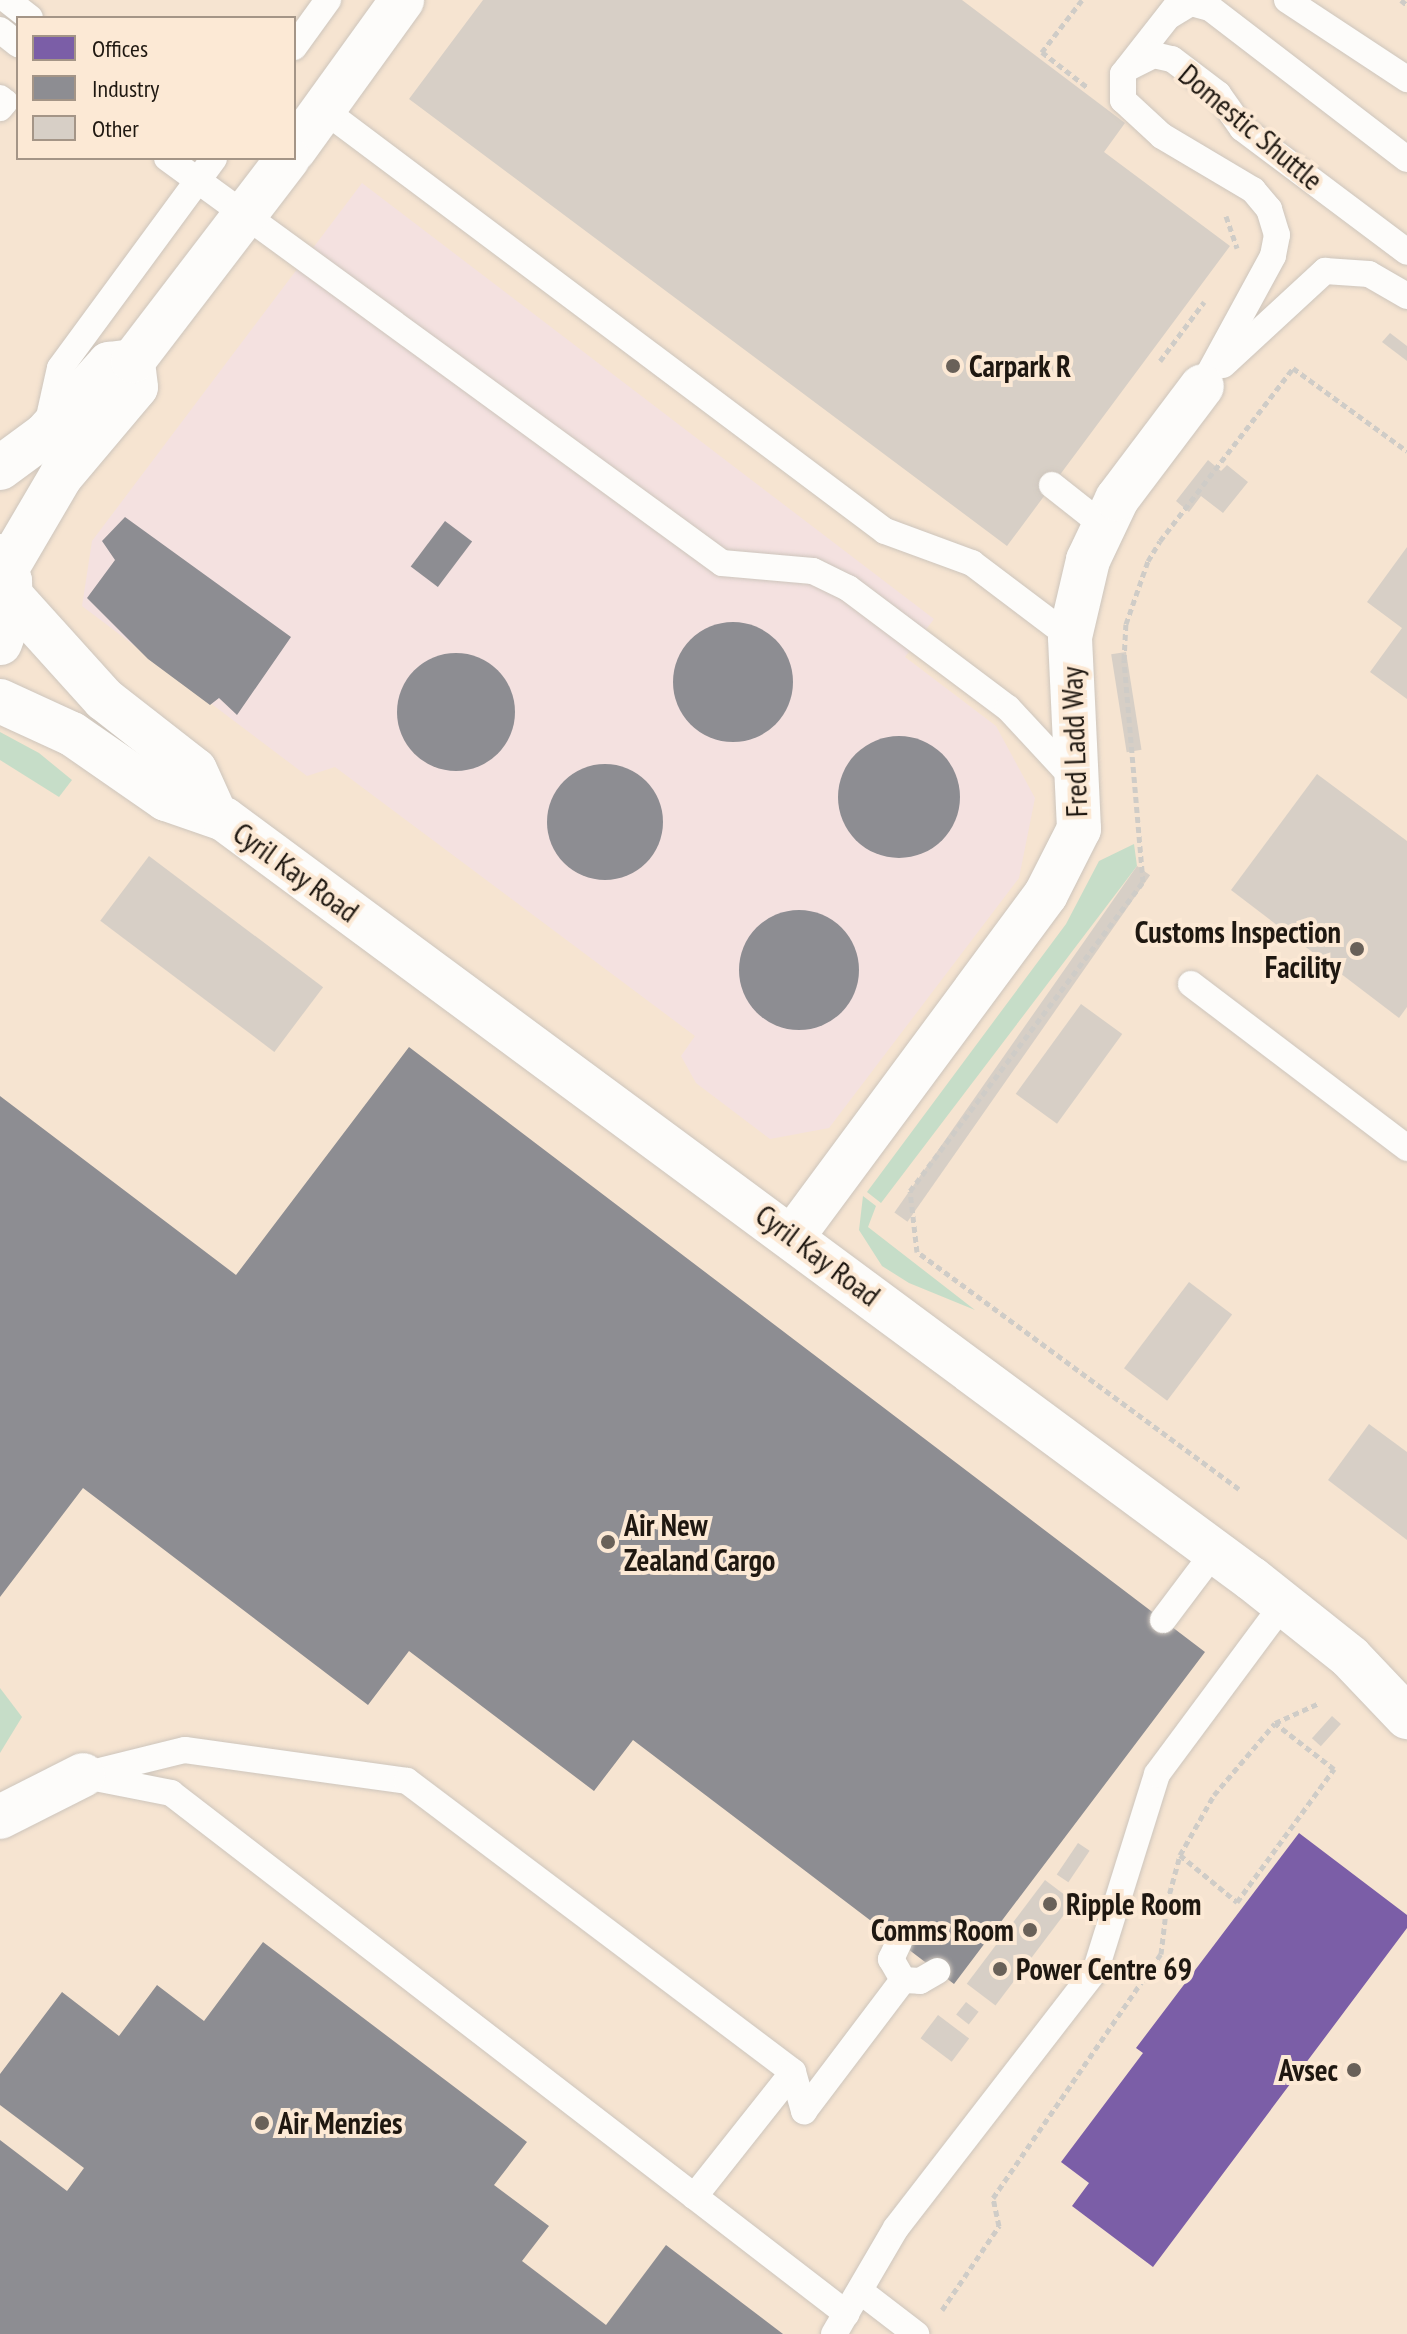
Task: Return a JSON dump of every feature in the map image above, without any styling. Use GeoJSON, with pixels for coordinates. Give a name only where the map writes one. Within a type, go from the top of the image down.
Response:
{"type":"FeatureCollection","features":[{"type":"Feature","properties":{"kind":"street"},"geometry":{"type":"LineString","coordinates":[[296,147],[402,0]]}},
{"type":"Feature","properties":{"kind":"street"},"geometry":{"type":"LineString","coordinates":[[0,643],[9,625],[6,573],[61,476],[136,387],[133,361],[287,160]]}},
{"type":"Feature","properties":{"kind":"street"},"geometry":{"type":"LineString","coordinates":[[0,468],[45,435],[109,364],[133,361]]}},
{"type":"Feature","properties":{"kind":"street","name":"Fred Ladd Way"},"geometry":{"type":"LineString","coordinates":[[793,1236],[1046,894],[1079,829],[1081,788],[1070,637],[1088,560],[1117,499],[1202,386]]}},
{"type":"Feature","properties":{"kind":"street","name":"Cyril Kay Road"},"geometry":{"type":"LineString","coordinates":[[6,573],[104,699],[195,770],[214,812]]}},
{"type":"Feature","properties":{"kind":"street","name":"Cyril Kay Road"},"geometry":{"type":"LineString","coordinates":[[0,701],[72,734],[166,799],[214,812],[793,1236],[1284,1603],[1350,1657],[1407,1717]]}},
{"type":"Feature","properties":{"kind":"street"},"geometry":{"type":"LineString","coordinates":[[0,1817],[83,1775]]}},
{"type":"Feature","properties":{"kind":"lane"},"geometry":{"type":"LineString","coordinates":[[7,0],[27,16]]}},
{"type":"Feature","properties":{"kind":"lane"},"geometry":{"type":"LineString","coordinates":[[1287,0],[1403,79]]}},
{"type":"Feature","properties":{"kind":"lane"},"geometry":{"type":"LineString","coordinates":[[296,44],[326,2]]}},
{"type":"Feature","properties":{"kind":"lane","name":"Domestic Shuttle"},"geometry":{"type":"LineString","coordinates":[[1126,71],[1173,9],[1191,3],[1210,8],[1407,159]]}},
{"type":"Feature","properties":{"kind":"lane"},"geometry":{"type":"LineString","coordinates":[[0,30],[16,42]]}},
{"type":"Feature","properties":{"kind":"lane","name":"Domestic Shuttle"},"geometry":{"type":"LineString","coordinates":[[1126,71],[1154,55],[1172,59],[1218,94],[1242,128],[1407,252]]}},
{"type":"Feature","properties":{"kind":"lane"},"geometry":{"type":"LineString","coordinates":[[1126,71],[1121,91],[1135,115],[1253,190],[1274,221],[1273,256],[1202,386]]}},
{"type":"Feature","properties":{"kind":"lane"},"geometry":{"type":"LineString","coordinates":[[0,98],[5,102],[0,108]]}},
{"type":"Feature","properties":{"kind":"lane"},"geometry":{"type":"LineString","coordinates":[[324,110],[885,531],[972,563],[1070,637]]}},
{"type":"Feature","properties":{"kind":"lane"},"geometry":{"type":"LineString","coordinates":[[45,435],[60,368],[179,166],[205,160]]}},
{"type":"Feature","properties":{"kind":"lane"},"geometry":{"type":"LineString","coordinates":[[179,166],[244,217],[722,563],[813,571],[848,588],[1008,708],[1081,788]]}},
{"type":"Feature","properties":{"kind":"lane"},"geometry":{"type":"LineString","coordinates":[[1202,386],[1325,271],[1369,274],[1407,296]]}},
{"type":"Feature","properties":{"kind":"lane"},"geometry":{"type":"LineString","coordinates":[[1052,485],[1104,526]]}},
{"type":"Feature","properties":{"kind":"lane"},"geometry":{"type":"LineString","coordinates":[[1191,984],[1407,1148]]}},
{"type":"Feature","properties":{"kind":"lane"},"geometry":{"type":"LineString","coordinates":[[1163,1620],[1215,1551]]}},
{"type":"Feature","properties":{"kind":"lane"},"geometry":{"type":"LineString","coordinates":[[83,1775],[171,1793],[694,2197],[840,2324],[896,2228],[1096,1969],[1157,1774],[1284,1603]]}},
{"type":"Feature","properties":{"kind":"lane"},"geometry":{"type":"LineString","coordinates":[[83,1775],[185,1750],[407,1781],[793,2072],[804,2111],[903,1980]]}},
{"type":"Feature","properties":{"kind":"lane"},"geometry":{"type":"LineString","coordinates":[[899,1942],[891,1959],[903,1980]]}},
{"type":"Feature","properties":{"kind":"lane"},"geometry":{"type":"LineString","coordinates":[[903,1980],[920,1981],[937,1971]]}},
{"type":"Feature","properties":{"kind":"lane"},"geometry":{"type":"LineString","coordinates":[[694,2197],[793,2072]]}},
{"type":"Feature","properties":{"kind":"lane"},"geometry":{"type":"LineString","coordinates":[[860,2291],[916,2334]]}},
{"type":"Feature","properties":{"kind":"path"},"geometry":{"type":"LineString","coordinates":[[1082,0],[1042,52],[1099,97]]}},
{"type":"Feature","properties":{"kind":"path"},"geometry":{"type":"LineString","coordinates":[[1401,0],[1407,5]]}},
{"type":"Feature","properties":{"kind":"path"},"geometry":{"type":"LineString","coordinates":[[1225,214],[1239,254]]}},
{"type":"Feature","properties":{"kind":"path"},"geometry":{"type":"LineString","coordinates":[[1151,372],[1213,289]]}},
{"type":"Feature","properties":{"kind":"path"},"geometry":{"type":"LineString","coordinates":[[1239,1489],[917,1252],[910,1191],[1143,882],[1124,660],[1126,624],[1148,561],[1293,368],[1407,451]]}},
{"type":"Feature","properties":{"kind":"path"},"geometry":{"type":"LineString","coordinates":[[1219,448],[1226,454]]}},
{"type":"Feature","properties":{"kind":"path"},"geometry":{"type":"LineString","coordinates":[[1180,1855],[1237,1902],[1334,1769],[1275,1723]]}},
{"type":"Feature","properties":{"kind":"shaded area"},"geometry":{"type":"Polygon","coordinates":[[[0,0],[1407,0],[1407,2334],[0,2334],[0,0]]]}},
{"type":"Feature","properties":{"kind":"shaded area"},"geometry":{"type":"Polygon","coordinates":[[[362,183],[934,619],[905,657],[996,726],[1035,798],[1019,878],[829,1128],[770,1139],[696,1083],[681,1056],[695,1036],[335,767],[307,776],[82,606],[92,541],[362,183]]]}},
{"type":"Feature","properties":{"kind":"green space"},"geometry":{"type":"Polygon","coordinates":[[[0,732],[39,753],[72,780],[59,797],[0,760],[0,732]]]}},
{"type":"Feature","properties":{"kind":"green space"},"geometry":{"type":"Polygon","coordinates":[[[1134,844],[1137,866],[881,1203],[867,1192],[1066,924],[1099,861],[1134,844]]]}},
{"type":"Feature","properties":{"kind":"green space"},"geometry":{"type":"Polygon","coordinates":[[[863,1196],[876,1206],[868,1227],[975,1310],[909,1283],[882,1266],[859,1230],[863,1196]]]}},
{"type":"Feature","properties":{"kind":"green space"},"geometry":{"type":"Polygon","coordinates":[[[0,1688],[22,1717],[0,1753],[0,1688]]]}},
{"type":"Feature","properties":{"kind":"building: Offices"},"geometry":{"type":"Polygon","coordinates":[[[1299,1833],[1407,1915],[1407,1928],[1153,2267],[1072,2206],[1089,2183],[1061,2162],[1143,2053],[1136,2048],[1299,1833]]]}},
{"type":"Feature","properties":{"kind":"building: Industry"},"geometry":{"type":"Polygon","coordinates":[[[125,517],[291,637],[237,715],[219,698],[210,705],[148,659],[87,598],[115,560],[102,541],[125,517]]]}},
{"type":"Feature","properties":{"kind":"building: Industry"},"geometry":{"type":"Polygon","coordinates":[[[445,521],[472,541],[438,587],[411,567],[445,521]]]}},
{"type":"Feature","properties":{"kind":"building: Industry"},"geometry":{"type":"Polygon","coordinates":[[[733,622],[756,626],[775,640],[789,659],[793,682],[789,705],[775,724],[756,738],[733,742],[710,738],[691,724],[677,705],[673,682],[677,659],[691,640],[710,626],[733,622]]]}},
{"type":"Feature","properties":{"kind":"building: Industry"},"geometry":{"type":"Polygon","coordinates":[[[456,653],[479,657],[498,670],[511,689],[515,712],[511,735],[498,754],[479,767],[456,771],[433,767],[414,754],[401,735],[397,712],[401,689],[414,670],[433,657],[456,653]]]}},
{"type":"Feature","properties":{"kind":"building: Industry"},"geometry":{"type":"Polygon","coordinates":[[[899,736],[922,741],[942,754],[955,774],[960,797],[955,820],[942,840],[922,853],[899,858],[876,853],[856,840],[843,820],[838,797],[843,774],[856,754],[876,741],[899,736]]]}},
{"type":"Feature","properties":{"kind":"building: Industry"},"geometry":{"type":"Polygon","coordinates":[[[605,764],[627,768],[646,781],[659,800],[663,822],[659,844],[646,863],[627,876],[605,880],[583,876],[564,863],[551,844],[547,822],[551,800],[564,781],[583,768],[605,764]]]}},
{"type":"Feature","properties":{"kind":"building: Industry"},"geometry":{"type":"Polygon","coordinates":[[[799,910],[822,914],[842,927],[855,947],[859,970],[855,993],[842,1013],[822,1026],[799,1030],[776,1026],[756,1013],[743,993],[739,970],[743,947],[756,927],[776,914],[799,910]]]}},
{"type":"Feature","properties":{"kind":"building: Industry","name":"Air New Zealand Cargo"},"geometry":{"type":"Polygon","coordinates":[[[409,1047],[1205,1652],[954,1984],[633,1740],[594,1791],[409,1651],[368,1705],[83,1488],[0,1597],[0,1096],[236,1275],[409,1047]]]}},
{"type":"Feature","properties":{"kind":"building: Industry","name":"Air Menzies"},"geometry":{"type":"Polygon","coordinates":[[[263,1942],[527,2142],[494,2185],[549,2226],[522,2261],[606,2325],[666,2245],[783,2334],[0,2334],[0,2140],[67,2191],[84,2168],[0,2105],[0,2074],[62,1992],[119,2036],[157,1985],[204,2021],[263,1942]]]}},
{"type":"Feature","properties":{"kind":"building: Other","name":"Carpark R"},"geometry":{"type":"Polygon","coordinates":[[[483,0],[962,0],[1125,123],[1104,152],[1230,246],[1007,546],[409,99],[483,0]]]}},
{"type":"Feature","properties":{"kind":"building: Other"},"geometry":{"type":"Polygon","coordinates":[[[1390,333],[1407,346],[1407,361],[1382,342],[1390,333]]]}},
{"type":"Feature","properties":{"kind":"building: Other"},"geometry":{"type":"Polygon","coordinates":[[[1208,460],[1221,471],[1227,465],[1248,482],[1223,513],[1201,496],[1189,512],[1176,501],[1208,460]]]}},
{"type":"Feature","properties":{"kind":"building: Other"},"geometry":{"type":"Polygon","coordinates":[[[1407,547],[1407,699],[1370,672],[1402,628],[1367,602],[1407,547]]]}},
{"type":"Feature","properties":{"kind":"building: Other"},"geometry":{"type":"Polygon","coordinates":[[[1126,652],[1141,750],[1127,752],[1111,654],[1126,652]]]}},
{"type":"Feature","properties":{"kind":"building: Other","name":"Customs Inspection Facility"},"geometry":{"type":"Polygon","coordinates":[[[1317,774],[1407,841],[1407,1007],[1399,1018],[1231,890],[1317,774]]]}},
{"type":"Feature","properties":{"kind":"building: Other"},"geometry":{"type":"Polygon","coordinates":[[[149,856],[323,987],[274,1052],[100,921],[149,856]]]}},
{"type":"Feature","properties":{"kind":"building: Other"},"geometry":{"type":"Polygon","coordinates":[[[1137,866],[1150,875],[907,1222],[894,1213],[1137,866]]]}},
{"type":"Feature","properties":{"kind":"building: Other"},"geometry":{"type":"Polygon","coordinates":[[[1081,1004],[1122,1034],[1057,1124],[1016,1094],[1081,1004]]]}},
{"type":"Feature","properties":{"kind":"building: Other"},"geometry":{"type":"Polygon","coordinates":[[[1189,1282],[1232,1314],[1167,1401],[1124,1368],[1189,1282]]]}},
{"type":"Feature","properties":{"kind":"building: Other"},"geometry":{"type":"Polygon","coordinates":[[[1369,1424],[1407,1452],[1407,1540],[1328,1480],[1369,1424]]]}},
{"type":"Feature","properties":{"kind":"building: Other"},"geometry":{"type":"Polygon","coordinates":[[[1332,1716],[1341,1724],[1321,1746],[1312,1738],[1332,1716]]]}},
{"type":"Feature","properties":{"kind":"building: Other"},"geometry":{"type":"Polygon","coordinates":[[[1078,1843],[1090,1851],[1068,1882],[1057,1875],[1078,1843]]]}},
{"type":"Feature","properties":{"kind":"building: Other"},"geometry":{"type":"Polygon","coordinates":[[[1045,1880],[1074,1902],[996,2005],[967,1984],[1045,1880]]]}},
{"type":"Feature","properties":{"kind":"building: Other"},"geometry":{"type":"Polygon","coordinates":[[[966,2002],[979,2012],[969,2024],[956,2015],[966,2002]]]}},
{"type":"Feature","properties":{"kind":"building: Other"},"geometry":{"type":"Polygon","coordinates":[[[938,2015],[969,2038],[952,2062],[921,2038],[938,2015]]]}},
{"type":"Feature","properties":{"kind":"place","name":"Carpark R"},"geometry":{"type":"Point","coordinates":[953,366]}},
{"type":"Feature","properties":{"kind":"place","name":"Customs Inspection Facility"},"geometry":{"type":"Point","coordinates":[1357,949]}},
{"type":"Feature","properties":{"kind":"place","name":"Air New Zealand Cargo"},"geometry":{"type":"Point","coordinates":[608,1542]}},
{"type":"Feature","properties":{"kind":"place","name":"Ripple Room"},"geometry":{"type":"Point","coordinates":[1050,1904]}},
{"type":"Feature","properties":{"kind":"place","name":"Comms Room"},"geometry":{"type":"Point","coordinates":[1030,1930]}},
{"type":"Feature","properties":{"kind":"place","name":"Power Centre 69"},"geometry":{"type":"Point","coordinates":[1000,1969]}},
{"type":"Feature","properties":{"kind":"place","name":"Avsec"},"geometry":{"type":"Point","coordinates":[1354,2070]}},
{"type":"Feature","properties":{"kind":"place","name":"Air Menzies"},"geometry":{"type":"Point","coordinates":[262,2123]}}]}
